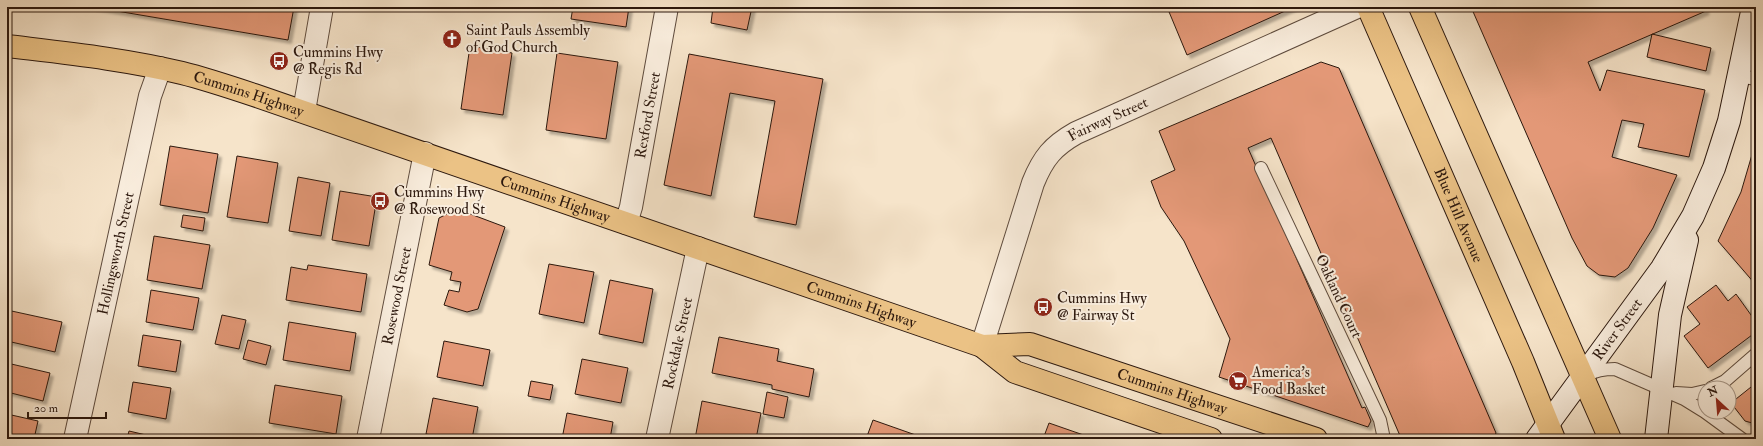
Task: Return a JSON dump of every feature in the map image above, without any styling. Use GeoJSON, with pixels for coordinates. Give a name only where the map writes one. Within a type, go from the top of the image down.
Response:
{"type":"FeatureCollection","features":[{"type":"Feature","properties":{"kind":"main road","name":"Blue Hill Avenue"},"geometry":{"type":"LineString","coordinates":[[1368,7],[1523,362],[1546,434]]}},
{"type":"Feature","properties":{"kind":"main road"},"geometry":{"type":"LineString","coordinates":[[1420,7],[1610,439]]}},
{"type":"Feature","properties":{"kind":"main road","name":"Cummins Highway"},"geometry":{"type":"LineString","coordinates":[[8,47],[127,62],[160,68],[189,75],[304,111],[982,346],[1015,372],[1212,439]]}},
{"type":"Feature","properties":{"kind":"main road","name":"Cummins Highway"},"geometry":{"type":"LineString","coordinates":[[982,346],[1030,344],[1316,439]]}},
{"type":"Feature","properties":{"kind":"street"},"geometry":{"type":"LineString","coordinates":[[304,111],[322,7]]}},
{"type":"Feature","properties":{"kind":"street","name":"Rexford Street"},"geometry":{"type":"LineString","coordinates":[[626,223],[632,201],[667,7]]}},
{"type":"Feature","properties":{"kind":"street","name":"Fairway Street"},"geometry":{"type":"LineString","coordinates":[[982,346],[1033,183],[1044,160],[1063,140],[1357,7]]}},
{"type":"Feature","properties":{"kind":"street","name":"River Street"},"geometry":{"type":"LineString","coordinates":[[1546,434],[1582,377],[1662,268],[1693,216],[1704,192],[1722,144],[1734,102],[1748,77],[1753,7]]}},
{"type":"Feature","properties":{"kind":"street","name":"Hollingsworth Street"},"geometry":{"type":"LineString","coordinates":[[75,439],[150,96],[160,68]]}},
{"type":"Feature","properties":{"kind":"street","name":"Rosewood Street"},"geometry":{"type":"LineString","coordinates":[[368,439],[425,153]]}},
{"type":"Feature","properties":{"kind":"street","name":"River Street"},"geometry":{"type":"LineString","coordinates":[[1656,439],[1670,315],[1683,253],[1693,216]]}},
{"type":"Feature","properties":{"kind":"street","name":"Rockdale Street"},"geometry":{"type":"LineString","coordinates":[[657,439],[698,248]]}},
{"type":"Feature","properties":{"kind":"lane","name":"Oakland Court"},"geometry":{"type":"LineString","coordinates":[[1262,168],[1380,420],[1384,439]]}},
{"type":"Feature","properties":{"kind":"lane"},"geometry":{"type":"LineString","coordinates":[[1726,380],[1756,354]]}},
{"type":"Feature","properties":{"kind":"lane"},"geometry":{"type":"LineString","coordinates":[[1582,377],[1594,371],[1615,369],[1684,399],[1697,407]]}},
{"type":"Feature","properties":{"kind":"lane"},"geometry":{"type":"LineString","coordinates":[[1661,389],[1681,394],[1697,393]]}},
{"type":"Feature","properties":{"kind":"lane"},"geometry":{"type":"LineString","coordinates":[[1716,420],[1742,439]]}},
{"type":"Feature","properties":{"kind":"building"},"geometry":{"type":"Polygon","coordinates":[[[93,7],[294,7],[288,40],[93,7]]]}},
{"type":"Feature","properties":{"kind":"building"},"geometry":{"type":"Polygon","coordinates":[[[573,7],[629,7],[626,27],[571,19],[573,7]]]}},
{"type":"Feature","properties":{"kind":"building"},"geometry":{"type":"Polygon","coordinates":[[[713,7],[752,7],[747,30],[711,23],[713,7]]]}},
{"type":"Feature","properties":{"kind":"building"},"geometry":{"type":"Polygon","coordinates":[[[1167,7],[1294,7],[1187,55],[1167,7]]]}},
{"type":"Feature","properties":{"kind":"building"},"geometry":{"type":"Polygon","coordinates":[[[1471,7],[1704,7],[1706,11],[1588,62],[1600,91],[1607,70],[1705,90],[1689,157],[1638,147],[1644,124],[1622,120],[1612,157],[1677,175],[1653,228],[1628,268],[1615,277],[1599,275],[1587,266],[1572,238],[1471,7]]]}},
{"type":"Feature","properties":{"kind":"building"},"geometry":{"type":"Polygon","coordinates":[[[1652,34],[1711,48],[1706,71],[1647,57],[1652,34]]]}},
{"type":"Feature","properties":{"kind":"building"},"geometry":{"type":"Polygon","coordinates":[[[470,46],[512,53],[503,115],[461,109],[470,46]]]}},
{"type":"Feature","properties":{"kind":"building"},"geometry":{"type":"Polygon","coordinates":[[[557,53],[618,62],[606,139],[546,130],[557,53]]]}},
{"type":"Feature","properties":{"kind":"building"},"geometry":{"type":"Polygon","coordinates":[[[689,54],[823,79],[796,225],[754,217],[775,101],[730,93],[711,196],[664,185],[689,54]]]}},
{"type":"Feature","properties":{"kind":"building"},"geometry":{"type":"Polygon","coordinates":[[[1321,62],[1339,68],[1496,433],[1493,439],[1401,438],[1271,138],[1248,148],[1362,408],[1365,407],[1371,421],[1368,427],[1219,377],[1230,339],[1184,241],[1161,207],[1151,181],[1175,170],[1159,131],[1321,62]]]}},
{"type":"Feature","properties":{"kind":"building"},"geometry":{"type":"Polygon","coordinates":[[[1756,141],[1756,285],[1718,241],[1741,192],[1756,141]]]}},
{"type":"Feature","properties":{"kind":"building"},"geometry":{"type":"Polygon","coordinates":[[[170,146],[218,154],[208,213],[160,205],[170,146]]]}},
{"type":"Feature","properties":{"kind":"building"},"geometry":{"type":"Polygon","coordinates":[[[237,156],[278,163],[268,223],[227,217],[237,156]]]}},
{"type":"Feature","properties":{"kind":"building"},"geometry":{"type":"Polygon","coordinates":[[[298,177],[330,183],[321,236],[289,231],[298,177]]]}},
{"type":"Feature","properties":{"kind":"building"},"geometry":{"type":"Polygon","coordinates":[[[340,191],[377,197],[369,246],[332,240],[340,191]]]}},
{"type":"Feature","properties":{"kind":"building"},"geometry":{"type":"Polygon","coordinates":[[[457,209],[505,227],[478,309],[467,312],[444,305],[449,290],[459,292],[461,282],[450,280],[452,272],[429,265],[439,218],[457,209]]]}},
{"type":"Feature","properties":{"kind":"building"},"geometry":{"type":"Polygon","coordinates":[[[183,215],[205,218],[203,231],[181,227],[183,215]]]}},
{"type":"Feature","properties":{"kind":"building"},"geometry":{"type":"Polygon","coordinates":[[[154,236],[210,245],[202,289],[147,280],[154,236]]]}},
{"type":"Feature","properties":{"kind":"building"},"geometry":{"type":"Polygon","coordinates":[[[549,264],[594,272],[584,323],[539,314],[549,264]]]}},
{"type":"Feature","properties":{"kind":"building"},"geometry":{"type":"Polygon","coordinates":[[[308,265],[367,274],[361,312],[286,300],[291,267],[307,270],[308,265]]]}},
{"type":"Feature","properties":{"kind":"building"},"geometry":{"type":"Polygon","coordinates":[[[610,280],[653,289],[643,343],[599,334],[610,280]]]}},
{"type":"Feature","properties":{"kind":"building"},"geometry":{"type":"Polygon","coordinates":[[[1716,285],[1728,301],[1736,294],[1756,322],[1756,332],[1708,368],[1684,336],[1700,324],[1687,307],[1716,285]]]}},
{"type":"Feature","properties":{"kind":"building"},"geometry":{"type":"Polygon","coordinates":[[[151,290],[199,298],[193,330],[146,322],[151,290]]]}},
{"type":"Feature","properties":{"kind":"building"},"geometry":{"type":"Polygon","coordinates":[[[7,310],[62,322],[55,352],[7,341],[7,310]]]}},
{"type":"Feature","properties":{"kind":"building"},"geometry":{"type":"Polygon","coordinates":[[[222,315],[246,320],[239,349],[215,344],[222,315]]]}},
{"type":"Feature","properties":{"kind":"building"},"geometry":{"type":"Polygon","coordinates":[[[289,322],[356,333],[350,371],[283,360],[289,322]]]}},
{"type":"Feature","properties":{"kind":"building"},"geometry":{"type":"Polygon","coordinates":[[[143,335],[181,341],[176,372],[138,366],[143,335]]]}},
{"type":"Feature","properties":{"kind":"building"},"geometry":{"type":"Polygon","coordinates":[[[719,337],[779,349],[777,361],[814,369],[809,397],[772,389],[772,385],[712,373],[719,337]]]}},
{"type":"Feature","properties":{"kind":"building"},"geometry":{"type":"Polygon","coordinates":[[[248,340],[271,346],[266,365],[243,359],[248,340]]]}},
{"type":"Feature","properties":{"kind":"building"},"geometry":{"type":"Polygon","coordinates":[[[444,341],[490,350],[483,386],[437,377],[444,341]]]}},
{"type":"Feature","properties":{"kind":"building"},"geometry":{"type":"Polygon","coordinates":[[[582,359],[628,368],[621,403],[575,394],[582,359]]]}},
{"type":"Feature","properties":{"kind":"building"},"geometry":{"type":"Polygon","coordinates":[[[7,363],[50,373],[43,401],[7,392],[7,363]]]}},
{"type":"Feature","properties":{"kind":"building"},"geometry":{"type":"Polygon","coordinates":[[[531,381],[553,385],[550,400],[528,396],[531,381]]]}},
{"type":"Feature","properties":{"kind":"building"},"geometry":{"type":"Polygon","coordinates":[[[133,382],[171,388],[166,419],[128,412],[133,382]]]}},
{"type":"Feature","properties":{"kind":"building"},"geometry":{"type":"Polygon","coordinates":[[[1756,383],[1756,424],[1745,421],[1737,411],[1737,398],[1756,383]]]}},
{"type":"Feature","properties":{"kind":"building"},"geometry":{"type":"Polygon","coordinates":[[[275,385],[342,396],[336,434],[269,423],[275,385]]]}},
{"type":"Feature","properties":{"kind":"building"},"geometry":{"type":"Polygon","coordinates":[[[767,392],[788,397],[784,418],[763,414],[767,392]]]}},
{"type":"Feature","properties":{"kind":"building"},"geometry":{"type":"Polygon","coordinates":[[[433,398],[478,407],[472,439],[453,439],[426,434],[433,398]]]}},
{"type":"Feature","properties":{"kind":"building"},"geometry":{"type":"Polygon","coordinates":[[[702,401],[761,413],[756,439],[695,439],[702,401]]]}},
{"type":"Feature","properties":{"kind":"building"},"geometry":{"type":"Polygon","coordinates":[[[567,413],[613,422],[610,439],[562,439],[567,413]]]}},
{"type":"Feature","properties":{"kind":"building"},"geometry":{"type":"Polygon","coordinates":[[[7,414],[38,421],[34,439],[7,437],[7,414]]]}},
{"type":"Feature","properties":{"kind":"building"},"geometry":{"type":"Polygon","coordinates":[[[873,420],[927,439],[866,439],[873,420]]]}},
{"type":"Feature","properties":{"kind":"building"},"geometry":{"type":"Polygon","coordinates":[[[1049,423],[1095,439],[1043,439],[1049,423]]]}},
{"type":"Feature","properties":{"kind":"building"},"geometry":{"type":"Polygon","coordinates":[[[129,431],[159,438],[159,439],[127,439],[129,431]]]}},
{"type":"Feature","properties":{"kind":"place","name":"Saint Pauls Assembly of God Church"},"geometry":{"type":"Point","coordinates":[452,39]}},
{"type":"Feature","properties":{"kind":"place","name":"Cummins Hwy @ Regis Rd"},"geometry":{"type":"Point","coordinates":[279,61]}},
{"type":"Feature","properties":{"kind":"place","name":"Cummins Hwy @ Rosewood St"},"geometry":{"type":"Point","coordinates":[380,201]}},
{"type":"Feature","properties":{"kind":"place","name":"Cummins Hwy @ Fairway St"},"geometry":{"type":"Point","coordinates":[1043,307]}},
{"type":"Feature","properties":{"kind":"place","name":"America's Food Basket"},"geometry":{"type":"Point","coordinates":[1238,381]}}]}
